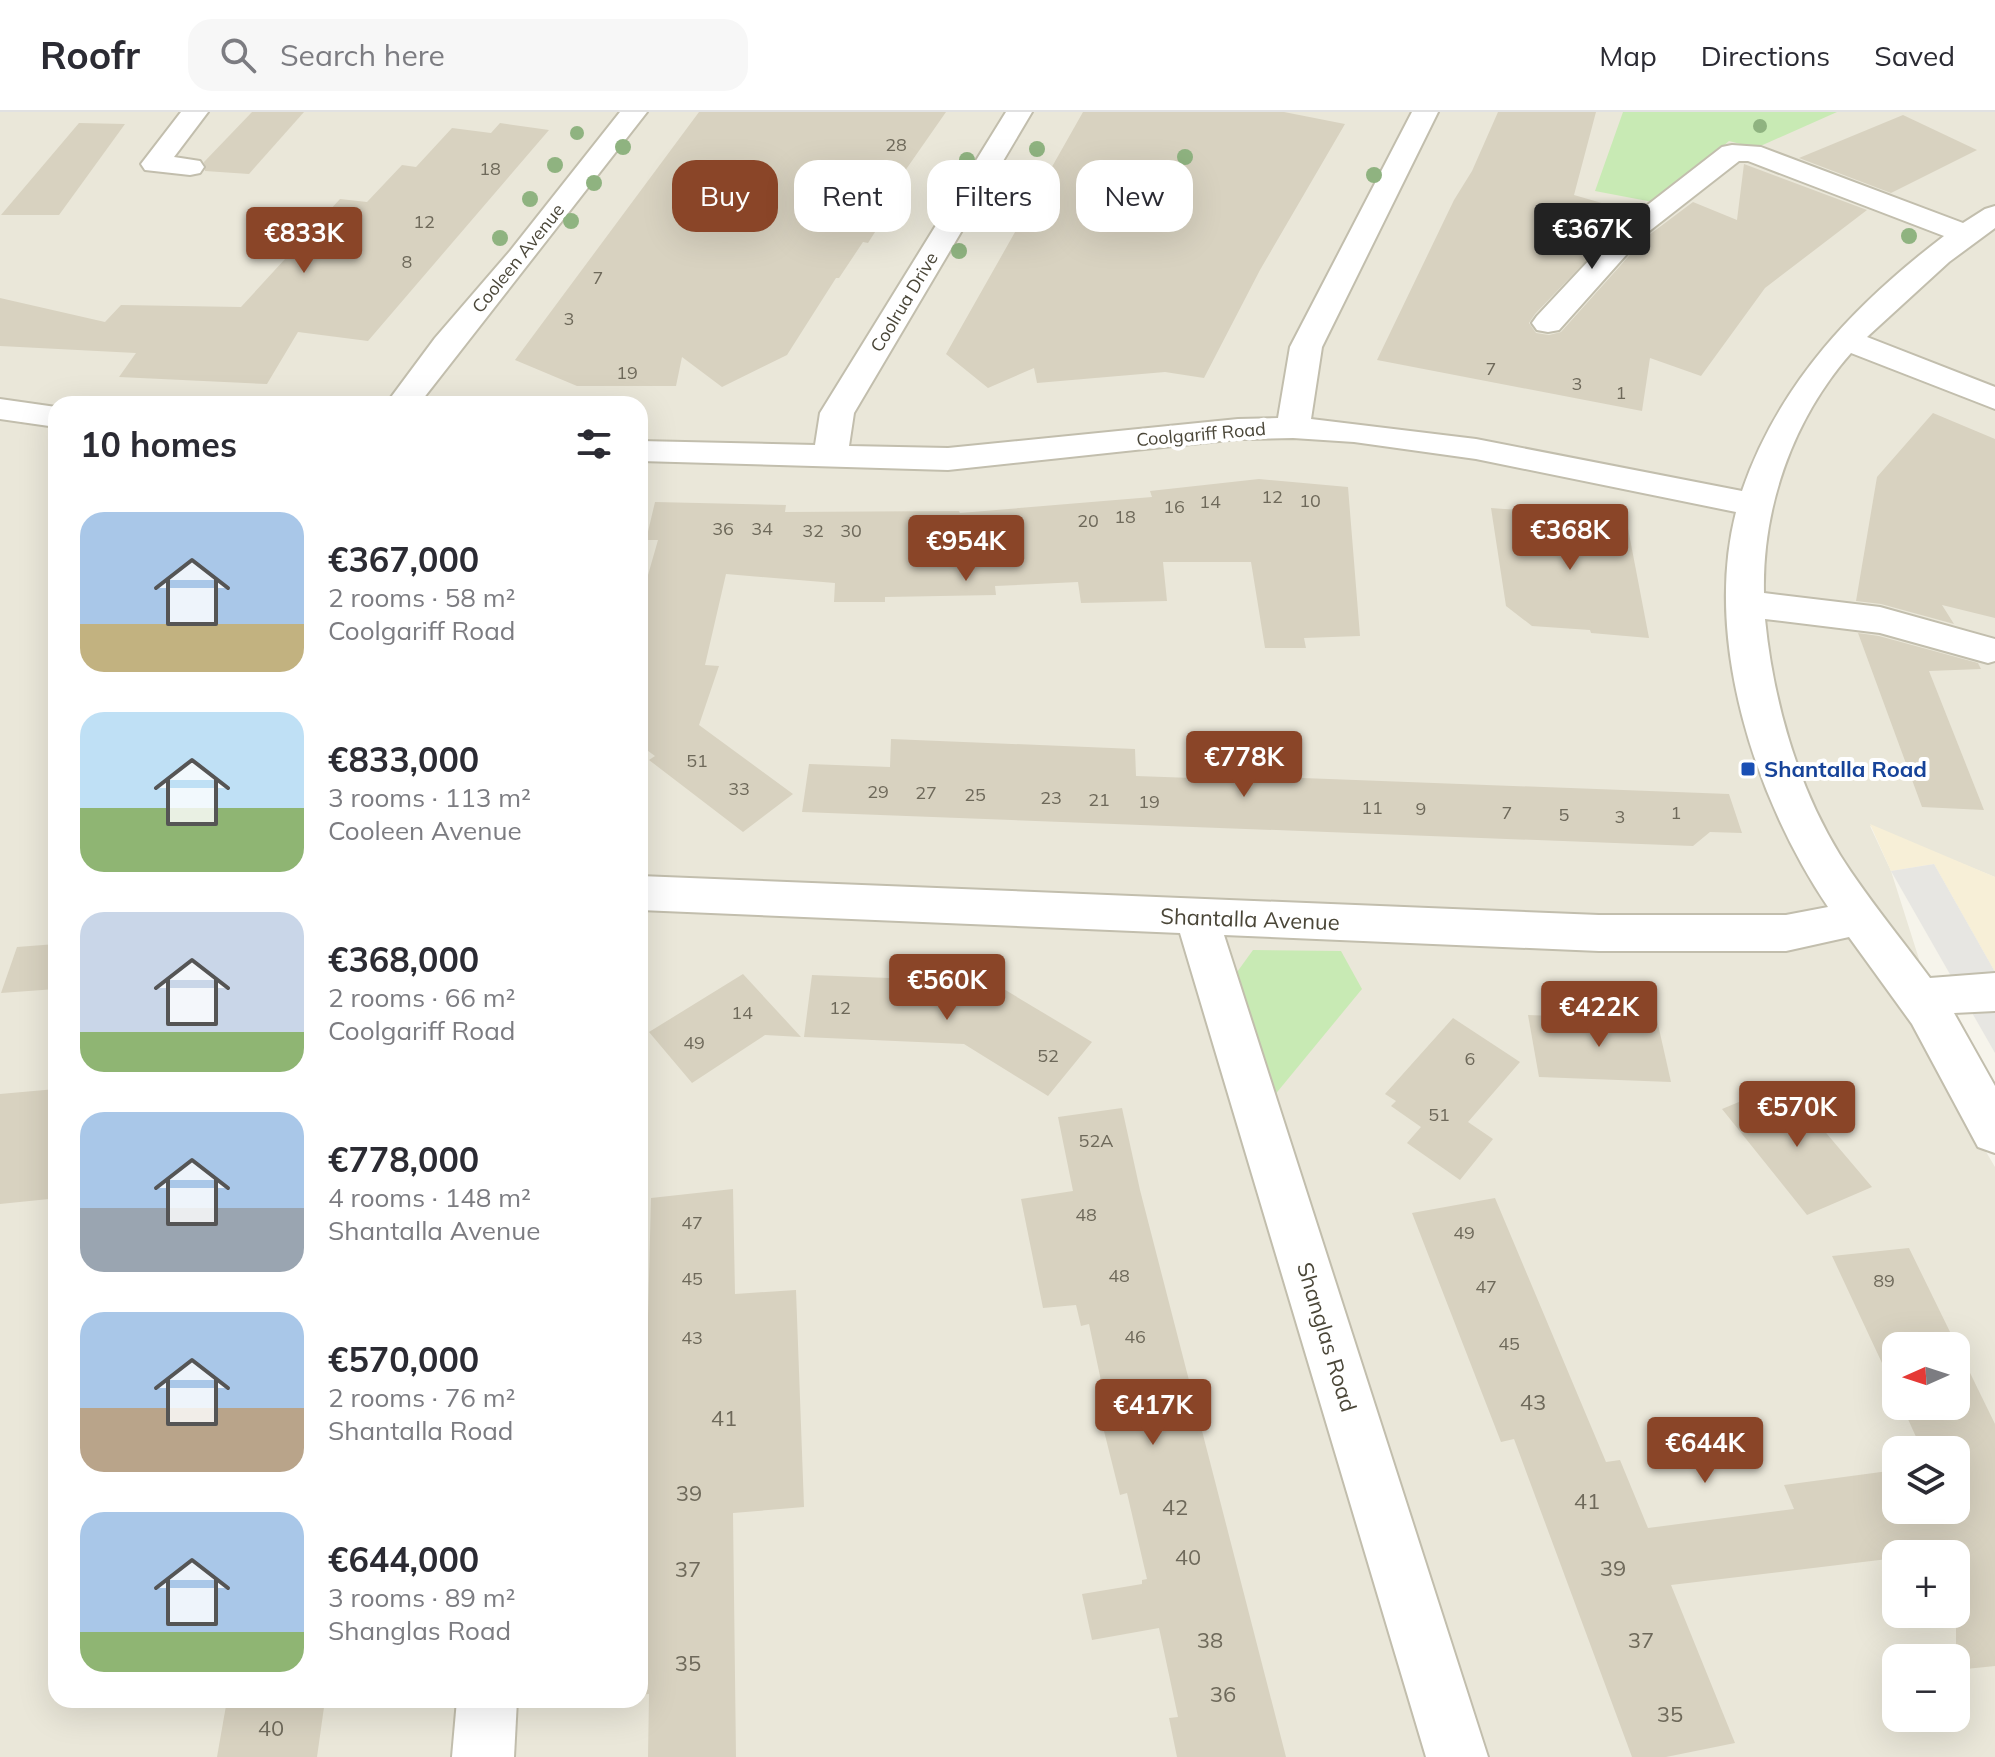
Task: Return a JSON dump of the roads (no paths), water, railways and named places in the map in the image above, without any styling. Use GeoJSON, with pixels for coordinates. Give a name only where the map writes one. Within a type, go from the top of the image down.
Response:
{"type":"FeatureCollection","features":[{"type":"Feature","properties":{"kind":"street"},"geometry":{"type":"LineString","coordinates":[[190,167],[155,164],[195,112]]}},
{"type":"Feature","properties":{"kind":"street","name":"Cooleen Avenue"},"geometry":{"type":"LineString","coordinates":[[408,396],[446,345],[538,237],[634,112]]}},
{"type":"Feature","properties":{"kind":"street","name":"Coolrua Drive"},"geometry":{"type":"LineString","coordinates":[[830,457],[837,413],[1019,112]]}},
{"type":"Feature","properties":{"kind":"street"},"geometry":{"type":"LineString","coordinates":[[1293,428],[1306,347],[1425,112]]}},
{"type":"Feature","properties":{"kind":"street"},"geometry":{"type":"LineString","coordinates":[[1548,323],[1633,230],[1732,153],[1751,153],[1967,235]]}},
{"type":"Feature","properties":{"kind":"street"},"geometry":{"type":"LineString","coordinates":[[1995,215],[1930,261],[1846,340],[1802,397],[1784,431],[1757,505],[1745,566],[1748,636],[1766,728],[1813,846],[1859,918],[1919,997],[1995,1132]]}},
{"type":"Feature","properties":{"kind":"street"},"geometry":{"type":"LineString","coordinates":[[1846,340],[1995,399]]}},
{"type":"Feature","properties":{"kind":"street"},"geometry":{"type":"LineString","coordinates":[[0,409],[48,416]]}},
{"type":"Feature","properties":{"kind":"street","name":"Coolgariff Road"},"geometry":{"type":"LineString","coordinates":[[648,451],[948,459],[1238,429],[1293,428],[1354,432],[1476,449],[1757,505]]}},
{"type":"Feature","properties":{"kind":"street"},"geometry":{"type":"LineString","coordinates":[[1747,604],[1880,620],[1993,654]]}},
{"type":"Feature","properties":{"kind":"street","name":"Shantalla Avenue"},"geometry":{"type":"LineString","coordinates":[[648,893],[1599,933],[1786,933],[1859,918]]}},
{"type":"Feature","properties":{"kind":"street","name":"Shanglas Road"},"geometry":{"type":"LineString","coordinates":[[1197,917],[1457,1757]]}},
{"type":"Feature","properties":{"kind":"street"},"geometry":{"type":"LineString","coordinates":[[1919,997],[1995,992]]}},
{"type":"Feature","properties":{"kind":"street"},"geometry":{"type":"LineString","coordinates":[[483,1757],[486,1708]]}},
{"type":"Feature","properties":{"kind":"place","name":"Shantalla Road"},"geometry":{"type":"Point","coordinates":[1748,769]}}]}
